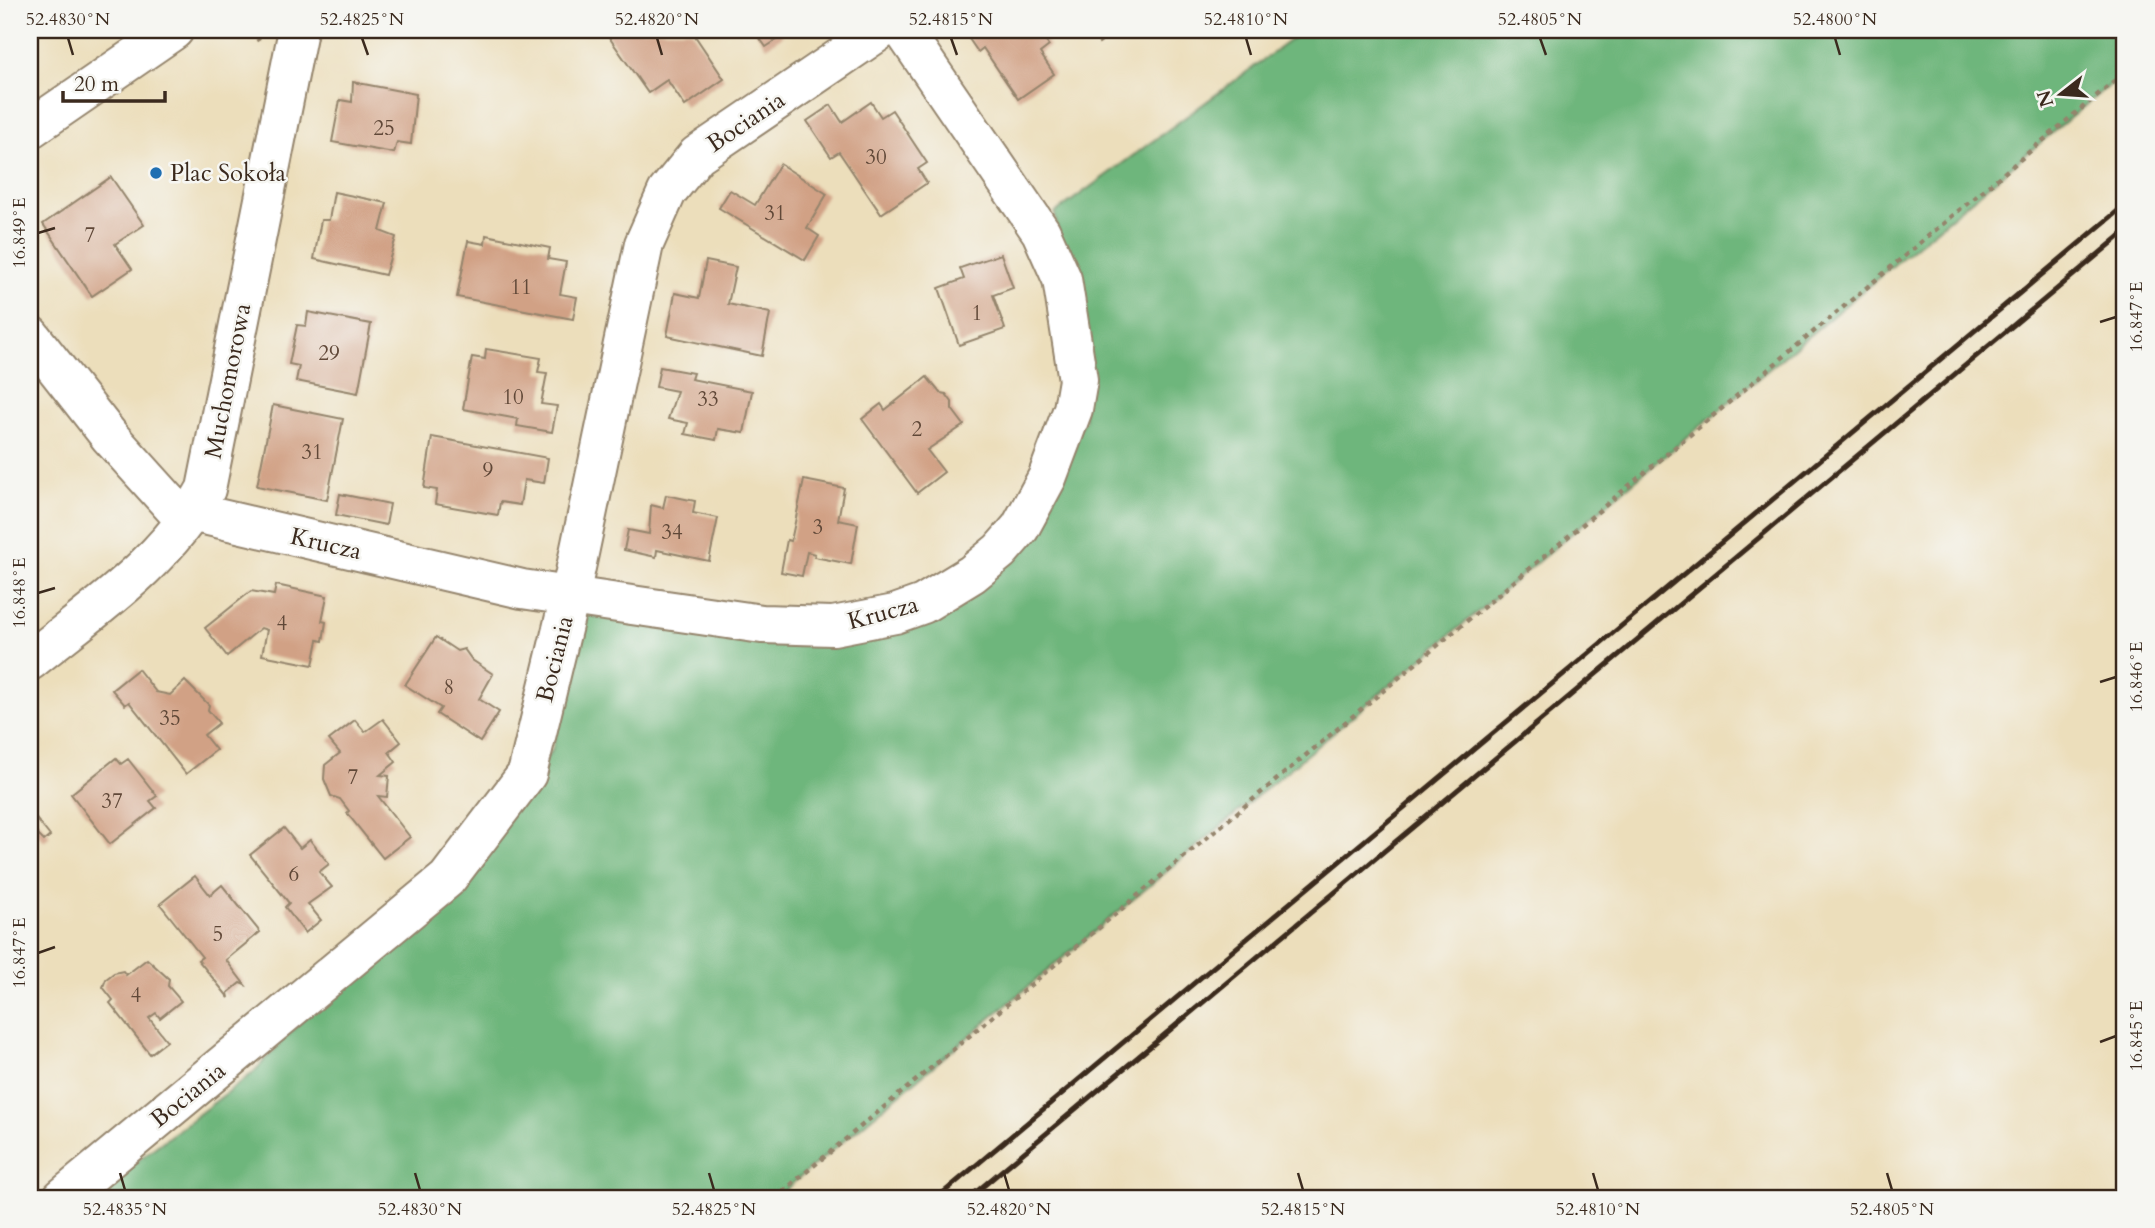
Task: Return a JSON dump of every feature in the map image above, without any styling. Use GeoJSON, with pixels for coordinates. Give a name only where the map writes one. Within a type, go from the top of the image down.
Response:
{"type":"FeatureCollection","features":[{"type":"Feature","properties":{"kind":"street"},"geometry":{"type":"LineString","coordinates":[[30,129],[174,30]]}},
{"type":"Feature","properties":{"kind":"street","name":"Muchomorowa"},"geometry":{"type":"LineString","coordinates":[[30,661],[138,573],[183,511],[206,489],[298,30]]}},
{"type":"Feature","properties":{"kind":"street","name":"Bociania"},"geometry":{"type":"LineString","coordinates":[[62,1198],[447,879],[527,774],[570,596],[644,244],[667,192],[697,155],[881,30]]}},
{"type":"Feature","properties":{"kind":"street","name":"Krucza"},"geometry":{"type":"LineString","coordinates":[[183,511],[522,589],[762,624],[834,626],[895,614],[933,599],[972,574],[1000,551],[1020,528],[1047,478],[1073,409],[1078,380],[1062,279],[1041,232],[903,30]]}},
{"type":"Feature","properties":{"kind":"street"},"geometry":{"type":"LineString","coordinates":[[30,335],[110,437],[183,511]]}},
{"type":"Feature","properties":{"kind":"path"},"geometry":{"type":"LineString","coordinates":[[253,30],[262,48]]}},
{"type":"Feature","properties":{"kind":"path"},"geometry":{"type":"LineString","coordinates":[[775,1198],[2125,72]]}},
{"type":"Feature","properties":{"kind":"green space"},"geometry":{"type":"Polygon","coordinates":[[[1304,30],[2125,30],[2125,72],[775,1198],[88,1198],[253,1073],[552,751],[580,614],[793,646],[929,617],[1085,420],[1055,213],[1304,30]]]}},
{"type":"Feature","properties":{"kind":"building"},"geometry":{"type":"Polygon","coordinates":[[[604,30],[691,30],[724,79],[685,106],[667,80],[648,93],[604,30]]]}},
{"type":"Feature","properties":{"kind":"building"},"geometry":{"type":"Polygon","coordinates":[[[754,30],[779,30],[783,36],[766,47],[754,30]]]}},
{"type":"Feature","properties":{"kind":"building"},"geometry":{"type":"Polygon","coordinates":[[[963,30],[1038,30],[1049,46],[1040,53],[1054,74],[1018,99],[983,48],[978,52],[963,30]]]}},
{"type":"Feature","properties":{"kind":"building"},"geometry":{"type":"Polygon","coordinates":[[[1090,30],[1118,30],[1099,43],[1090,30]]]}},
{"type":"Feature","properties":{"kind":"building"},"geometry":{"type":"Polygon","coordinates":[[[353,82],[416,94],[411,144],[397,142],[394,153],[332,142],[340,100],[352,102],[353,82]]]}},
{"type":"Feature","properties":{"kind":"building"},"geometry":{"type":"Polygon","coordinates":[[[871,102],[881,117],[892,110],[927,163],[918,169],[927,183],[881,214],[839,152],[831,157],[807,121],[831,105],[842,122],[871,102]]]}},
{"type":"Feature","properties":{"kind":"building"},"geometry":{"type":"Polygon","coordinates":[[[780,164],[827,194],[807,228],[819,236],[805,260],[719,208],[730,190],[755,205],[780,164]]]}},
{"type":"Feature","properties":{"kind":"building"},"geometry":{"type":"Polygon","coordinates":[[[111,177],[144,225],[115,244],[132,269],[92,296],[43,224],[111,177]]]}},
{"type":"Feature","properties":{"kind":"building"},"geometry":{"type":"Polygon","coordinates":[[[334,192],[387,203],[380,231],[396,237],[385,275],[314,259],[321,220],[329,220],[334,192]]]}},
{"type":"Feature","properties":{"kind":"building"},"geometry":{"type":"Polygon","coordinates":[[[486,235],[550,248],[548,259],[566,262],[560,294],[577,297],[573,319],[457,297],[468,241],[485,244],[486,235]]]}},
{"type":"Feature","properties":{"kind":"building"},"geometry":{"type":"Polygon","coordinates":[[[1001,254],[1013,288],[993,295],[1005,329],[959,345],[939,288],[964,279],[960,268],[1001,254]]]}},
{"type":"Feature","properties":{"kind":"building"},"geometry":{"type":"Polygon","coordinates":[[[706,261],[736,267],[728,304],[770,313],[762,356],[667,336],[675,293],[699,298],[706,261]]]}},
{"type":"Feature","properties":{"kind":"building"},"geometry":{"type":"Polygon","coordinates":[[[308,312],[371,324],[358,393],[296,381],[299,366],[289,364],[297,325],[306,326],[308,312]]]}},
{"type":"Feature","properties":{"kind":"building"},"geometry":{"type":"Polygon","coordinates":[[[486,349],[541,358],[538,372],[547,373],[541,404],[557,406],[552,432],[517,426],[518,419],[463,409],[472,357],[485,359],[486,349]]]}},
{"type":"Feature","properties":{"kind":"building"},"geometry":{"type":"Polygon","coordinates":[[[660,367],[693,373],[691,379],[752,391],[744,433],[718,429],[716,440],[685,434],[688,423],[668,419],[677,391],[656,387],[660,367]]]}},
{"type":"Feature","properties":{"kind":"building"},"geometry":{"type":"Polygon","coordinates":[[[927,377],[940,393],[946,394],[952,402],[952,409],[964,425],[927,450],[944,472],[917,493],[862,419],[881,404],[885,410],[927,377]]]}},
{"type":"Feature","properties":{"kind":"building"},"geometry":{"type":"Polygon","coordinates":[[[273,405],[343,419],[327,500],[257,486],[273,405]]]}},
{"type":"Feature","properties":{"kind":"building"},"geometry":{"type":"Polygon","coordinates":[[[432,437],[548,458],[544,483],[524,480],[520,505],[500,502],[498,515],[435,504],[437,490],[424,488],[432,437]]]}},
{"type":"Feature","properties":{"kind":"building"},"geometry":{"type":"Polygon","coordinates":[[[804,480],[844,488],[838,520],[858,524],[851,564],[814,557],[815,554],[807,552],[802,576],[781,572],[787,540],[791,541],[804,480]]]}},
{"type":"Feature","properties":{"kind":"building"},"geometry":{"type":"Polygon","coordinates":[[[340,494],[390,504],[386,525],[336,515],[340,494]]]}},
{"type":"Feature","properties":{"kind":"building"},"geometry":{"type":"Polygon","coordinates":[[[666,495],[695,501],[693,513],[718,518],[709,561],[657,550],[656,557],[624,550],[628,530],[649,534],[651,505],[663,508],[666,495]]]}},
{"type":"Feature","properties":{"kind":"building"},"geometry":{"type":"Polygon","coordinates":[[[276,585],[327,596],[322,621],[326,622],[323,641],[318,640],[313,665],[262,655],[267,630],[261,628],[227,656],[205,628],[251,591],[274,595],[276,585]]]}},
{"type":"Feature","properties":{"kind":"building"},"geometry":{"type":"Polygon","coordinates":[[[436,637],[457,651],[464,649],[472,660],[493,674],[479,699],[499,712],[480,742],[437,714],[441,708],[405,685],[436,637]]]}},
{"type":"Feature","properties":{"kind":"building"},"geometry":{"type":"Polygon","coordinates":[[[138,669],[156,692],[170,695],[185,681],[209,705],[208,710],[219,723],[204,735],[216,750],[186,774],[129,702],[125,705],[112,690],[138,669]]]}},
{"type":"Feature","properties":{"kind":"building"},"geometry":{"type":"Polygon","coordinates":[[[383,719],[401,742],[389,752],[396,762],[380,775],[389,776],[387,797],[378,796],[410,837],[383,858],[347,813],[349,811],[340,799],[331,796],[324,779],[325,765],[340,753],[329,740],[355,720],[365,732],[383,719]]]}},
{"type":"Feature","properties":{"kind":"building"},"geometry":{"type":"Polygon","coordinates":[[[116,758],[121,764],[128,759],[157,796],[150,801],[156,808],[110,844],[71,794],[116,758]]]}},
{"type":"Feature","properties":{"kind":"building"},"geometry":{"type":"Polygon","coordinates":[[[30,811],[50,836],[44,841],[30,827],[30,811]]]}},
{"type":"Feature","properties":{"kind":"building"},"geometry":{"type":"Polygon","coordinates":[[[284,828],[300,848],[310,840],[329,864],[319,872],[332,887],[308,904],[321,920],[305,933],[285,907],[289,903],[250,855],[284,828]]]}},
{"type":"Feature","properties":{"kind":"building"},"geometry":{"type":"Polygon","coordinates":[[[195,876],[210,895],[222,885],[260,932],[226,960],[245,985],[240,983],[228,993],[229,998],[198,960],[202,957],[160,904],[195,876]]]}},
{"type":"Feature","properties":{"kind":"building"},"geometry":{"type":"Polygon","coordinates":[[[147,959],[169,979],[168,986],[181,1001],[160,1018],[156,1013],[149,1018],[167,1041],[150,1054],[110,1003],[113,1000],[103,987],[106,979],[114,973],[123,971],[126,975],[147,959]]]}},
{"type":"Feature","properties":{"kind":"railway"},"geometry":{"type":"LineString","coordinates":[[937,1198],[2125,205]]}},
{"type":"Feature","properties":{"kind":"railway"},"geometry":{"type":"LineString","coordinates":[[969,1198],[2125,232]]}},
{"type":"Feature","properties":{"kind":"place","name":"Plac Sokoła"},"geometry":{"type":"Point","coordinates":[156,173]}}]}
